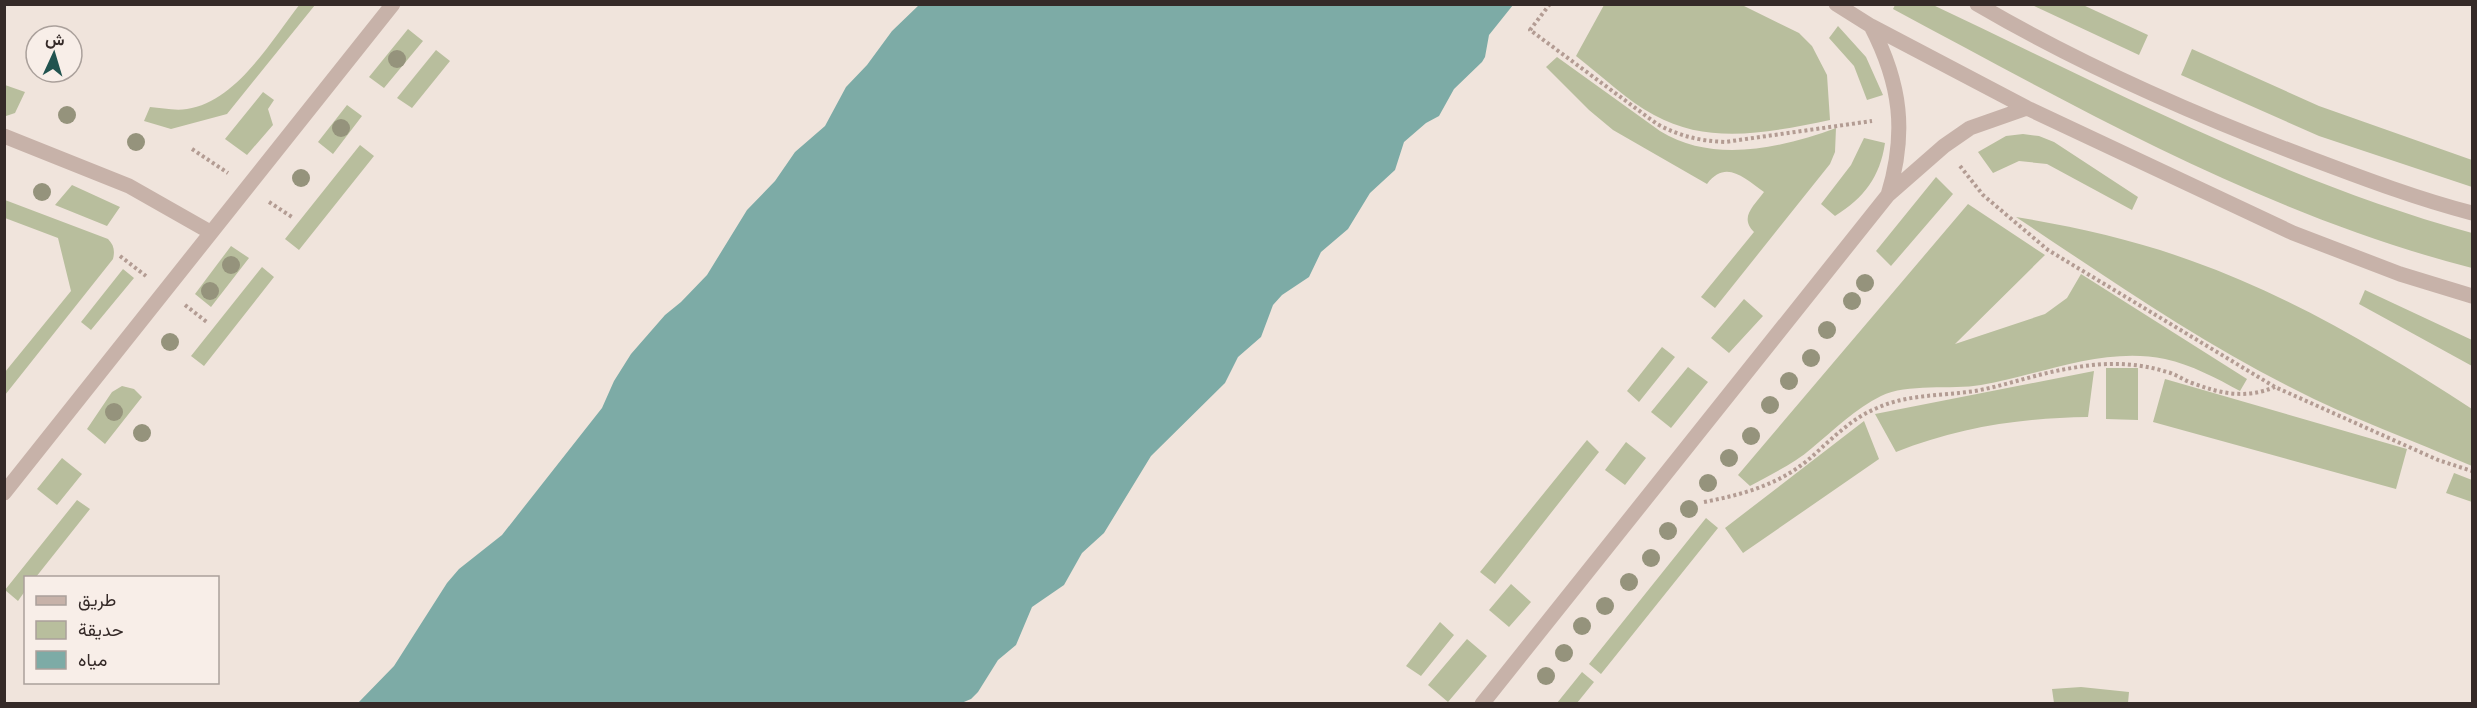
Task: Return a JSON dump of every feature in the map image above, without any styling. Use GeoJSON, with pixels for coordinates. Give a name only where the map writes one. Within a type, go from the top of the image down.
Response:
{"type":"FeatureCollection","features":[{"type":"Feature","properties":{"kind":"street"},"geometry":{"type":"LineString","coordinates":[[4,493],[210,232],[249,188],[393,4]]}},
{"type":"Feature","properties":{"kind":"street"},"geometry":{"type":"LineString","coordinates":[[1836,4],[1871,26],[2027,108],[2293,233],[2400,274],[2472,296]]}},
{"type":"Feature","properties":{"kind":"street"},"geometry":{"type":"LineString","coordinates":[[1977,4],[1996,9],[2146,90],[2258,139],[2436,203],[2472,213]]}},
{"type":"Feature","properties":{"kind":"street"},"geometry":{"type":"LineString","coordinates":[[1871,26],[1886,55],[1895,87],[1899,118],[1895,170],[1888,195]]}},
{"type":"Feature","properties":{"kind":"street"},"geometry":{"type":"LineString","coordinates":[[1482,704],[1888,195],[1944,146],[1970,128],[2027,108]]}},
{"type":"Feature","properties":{"kind":"street"},"geometry":{"type":"LineString","coordinates":[[4,136],[129,186],[210,232]]}},
{"type":"Feature","properties":{"kind":"path"},"geometry":{"type":"LineString","coordinates":[[1550,4],[1530,30],[1657,124],[1689,138],[1704,141],[1744,141],[1845,123],[1899,118]]}},
{"type":"Feature","properties":{"kind":"path"},"geometry":{"type":"LineString","coordinates":[[1944,146],[1983,195],[2048,250],[2275,387],[2438,460],[2472,471]]}},
{"type":"Feature","properties":{"kind":"path"},"geometry":{"type":"LineString","coordinates":[[192,149],[233,177]]}},
{"type":"Feature","properties":{"kind":"path"},"geometry":{"type":"LineString","coordinates":[[266,200],[292,217]]}},
{"type":"Feature","properties":{"kind":"path"},"geometry":{"type":"LineString","coordinates":[[120,256],[149,278]]}},
{"type":"Feature","properties":{"kind":"path"},"geometry":{"type":"LineString","coordinates":[[180,301],[208,323]]}},
{"type":"Feature","properties":{"kind":"path"},"geometry":{"type":"LineString","coordinates":[[1704,502],[1737,495],[1767,484],[1808,460],[1862,415],[1878,407],[1912,397],[1975,391],[2044,374],[2100,364],[2148,367],[2169,372],[2211,389],[2232,393],[2255,395],[2275,387]]}},
{"type":"Feature","properties":{"kind":"green space"},"geometry":{"type":"Polygon","coordinates":[[[300,4],[315,5],[227,114],[171,129],[144,121],[150,107],[187,109],[205,104],[221,95],[251,68],[300,4]]]}},
{"type":"Feature","properties":{"kind":"green space"},"geometry":{"type":"Polygon","coordinates":[[[1604,5],[1742,5],[1799,33],[1812,46],[1827,75],[1830,120],[1785,129],[1741,134],[1697,131],[1675,125],[1654,115],[1624,95],[1576,56],[1604,5]]]}},
{"type":"Feature","properties":{"kind":"green space"},"geometry":{"type":"Polygon","coordinates":[[[1895,5],[1933,5],[2131,100],[2265,160],[2402,212],[2472,233],[2472,268],[2395,246],[2247,189],[2175,156],[2033,84],[1893,9],[1895,5]]]}},
{"type":"Feature","properties":{"kind":"green space"},"geometry":{"type":"Polygon","coordinates":[[[2032,5],[2083,5],[2148,35],[2139,55],[2032,5]]]}},
{"type":"Feature","properties":{"kind":"green space"},"geometry":{"type":"Polygon","coordinates":[[[1838,26],[1866,57],[1883,95],[1867,100],[1854,66],[1829,38],[1838,26]]]}},
{"type":"Feature","properties":{"kind":"green space"},"geometry":{"type":"Polygon","coordinates":[[[408,29],[423,41],[384,88],[369,77],[408,29]]]}},
{"type":"Feature","properties":{"kind":"green space"},"geometry":{"type":"Polygon","coordinates":[[[2192,49],[2319,106],[2472,160],[2472,187],[2319,136],[2181,75],[2192,49]]]}},
{"type":"Feature","properties":{"kind":"green space"},"geometry":{"type":"Polygon","coordinates":[[[436,50],[450,61],[412,108],[397,98],[436,50]]]}},
{"type":"Feature","properties":{"kind":"green space"},"geometry":{"type":"Polygon","coordinates":[[[1557,57],[1660,131],[1681,141],[1702,147],[1725,150],[1771,146],[1793,142],[1836,128],[1835,152],[1830,164],[1715,308],[1701,297],[1754,232],[1750,227],[1748,216],[1764,192],[1735,173],[1728,172],[1714,177],[1707,184],[1613,130],[1589,110],[1546,67],[1557,57]]]}},
{"type":"Feature","properties":{"kind":"green space"},"geometry":{"type":"Polygon","coordinates":[[[5,85],[25,92],[15,113],[6,116],[5,85]]]}},
{"type":"Feature","properties":{"kind":"green space"},"geometry":{"type":"Polygon","coordinates":[[[263,92],[274,100],[268,109],[273,125],[247,155],[225,139],[263,92]]]}},
{"type":"Feature","properties":{"kind":"green space"},"geometry":{"type":"Polygon","coordinates":[[[347,105],[362,116],[333,154],[318,142],[347,105]]]}},
{"type":"Feature","properties":{"kind":"green space"},"geometry":{"type":"Polygon","coordinates":[[[2023,134],[2039,136],[2054,142],[2138,197],[2132,210],[2047,164],[2019,161],[1993,173],[1978,152],[2006,136],[2023,134]]]}},
{"type":"Feature","properties":{"kind":"green space"},"geometry":{"type":"Polygon","coordinates":[[[1864,138],[1885,143],[1879,166],[1869,186],[1862,194],[1835,216],[1821,204],[1851,165],[1864,138]]]}},
{"type":"Feature","properties":{"kind":"green space"},"geometry":{"type":"Polygon","coordinates":[[[360,145],[374,156],[299,250],[285,239],[360,145]]]}},
{"type":"Feature","properties":{"kind":"green space"},"geometry":{"type":"Polygon","coordinates":[[[1936,177],[1953,194],[1891,266],[1876,251],[1936,177]]]}},
{"type":"Feature","properties":{"kind":"green space"},"geometry":{"type":"Polygon","coordinates":[[[72,185],[120,207],[107,226],[55,205],[72,185]]]}},
{"type":"Feature","properties":{"kind":"green space"},"geometry":{"type":"Polygon","coordinates":[[[5,200],[108,239],[113,246],[114,253],[113,259],[5,395],[5,372],[71,291],[58,238],[5,218],[5,200]]]}},
{"type":"Feature","properties":{"kind":"green space"},"geometry":{"type":"Polygon","coordinates":[[[1968,204],[2045,255],[1955,344],[2045,314],[2067,298],[2081,274],[2247,379],[2240,391],[2185,365],[2142,356],[2119,356],[2072,363],[1981,385],[1903,389],[1872,401],[1798,459],[1750,486],[1738,475],[1968,204]]]}},
{"type":"Feature","properties":{"kind":"green space"},"geometry":{"type":"Polygon","coordinates":[[[2016,217],[2105,235],[2171,253],[2265,291],[2371,346],[2472,409],[2472,466],[2336,409],[2256,369],[2151,307],[2016,217]]]}},
{"type":"Feature","properties":{"kind":"green space"},"geometry":{"type":"Polygon","coordinates":[[[231,246],[249,258],[211,307],[195,294],[231,246]]]}},
{"type":"Feature","properties":{"kind":"green space"},"geometry":{"type":"Polygon","coordinates":[[[262,267],[274,277],[204,366],[191,356],[262,267]]]}},
{"type":"Feature","properties":{"kind":"green space"},"geometry":{"type":"Polygon","coordinates":[[[123,269],[134,278],[91,330],[81,322],[123,269]]]}},
{"type":"Feature","properties":{"kind":"green space"},"geometry":{"type":"Polygon","coordinates":[[[2365,290],[2472,340],[2472,366],[2359,304],[2365,290]]]}},
{"type":"Feature","properties":{"kind":"green space"},"geometry":{"type":"Polygon","coordinates":[[[1744,299],[1763,316],[1729,353],[1711,338],[1744,299]]]}},
{"type":"Feature","properties":{"kind":"green space"},"geometry":{"type":"Polygon","coordinates":[[[1662,347],[1675,357],[1639,402],[1627,391],[1662,347]]]}},
{"type":"Feature","properties":{"kind":"green space"},"geometry":{"type":"Polygon","coordinates":[[[1688,367],[1708,382],[1671,428],[1651,412],[1688,367]]]}},
{"type":"Feature","properties":{"kind":"green space"},"geometry":{"type":"Polygon","coordinates":[[[2106,368],[2138,368],[2138,420],[2106,419],[2106,368]]]}},
{"type":"Feature","properties":{"kind":"green space"},"geometry":{"type":"Polygon","coordinates":[[[2094,371],[2088,417],[2039,419],[1967,430],[1896,452],[1875,414],[2094,371]]]}},
{"type":"Feature","properties":{"kind":"green space"},"geometry":{"type":"Polygon","coordinates":[[[2165,379],[2407,449],[2396,489],[2153,422],[2165,379]]]}},
{"type":"Feature","properties":{"kind":"green space"},"geometry":{"type":"Polygon","coordinates":[[[122,386],[134,389],[142,397],[105,444],[87,429],[112,392],[122,386]]]}},
{"type":"Feature","properties":{"kind":"green space"},"geometry":{"type":"Polygon","coordinates":[[[1864,421],[1879,459],[1743,553],[1725,528],[1864,421]]]}},
{"type":"Feature","properties":{"kind":"green space"},"geometry":{"type":"Polygon","coordinates":[[[1587,440],[1599,452],[1495,584],[1480,572],[1587,440]]]}},
{"type":"Feature","properties":{"kind":"green space"},"geometry":{"type":"Polygon","coordinates":[[[1626,442],[1646,458],[1625,485],[1605,470],[1626,442]]]}},
{"type":"Feature","properties":{"kind":"green space"},"geometry":{"type":"Polygon","coordinates":[[[62,458],[82,474],[57,505],[37,489],[62,458]]]}},
{"type":"Feature","properties":{"kind":"green space"},"geometry":{"type":"Polygon","coordinates":[[[2454,473],[2472,480],[2472,502],[2446,493],[2454,473]]]}},
{"type":"Feature","properties":{"kind":"green space"},"geometry":{"type":"Polygon","coordinates":[[[77,500],[90,509],[37,576],[24,576],[24,592],[18,601],[5,590],[77,500]]]}},
{"type":"Feature","properties":{"kind":"green space"},"geometry":{"type":"Polygon","coordinates":[[[1706,518],[1718,528],[1601,674],[1589,664],[1706,518]]]}},
{"type":"Feature","properties":{"kind":"green space"},"geometry":{"type":"Polygon","coordinates":[[[1511,584],[1531,602],[1509,627],[1489,610],[1511,584]]]}},
{"type":"Feature","properties":{"kind":"green space"},"geometry":{"type":"Polygon","coordinates":[[[1440,622],[1454,635],[1421,676],[1406,666],[1440,622]]]}},
{"type":"Feature","properties":{"kind":"green space"},"geometry":{"type":"Polygon","coordinates":[[[1467,639],[1487,656],[1448,702],[1428,685],[1467,639]]]}},
{"type":"Feature","properties":{"kind":"green space"},"geometry":{"type":"Polygon","coordinates":[[[1582,672],[1594,682],[1577,703],[1557,703],[1582,672]]]}},
{"type":"Feature","properties":{"kind":"green space"},"geometry":{"type":"Polygon","coordinates":[[[2081,687],[2129,692],[2128,703],[2054,703],[2052,689],[2081,687]]]}},
{"type":"Feature","properties":{"kind":"water"},"geometry":{"type":"Polygon","coordinates":[[[919,5],[1513,5],[1489,35],[1482,62],[1454,89],[1439,116],[1426,123],[1404,142],[1395,170],[1370,193],[1348,229],[1321,252],[1309,277],[1282,295],[1273,305],[1261,337],[1238,357],[1225,383],[1151,456],[1104,533],[1082,553],[1064,585],[1032,607],[1016,645],[998,660],[971,699],[959,704],[358,703],[394,666],[447,583],[459,569],[502,535],[602,408],[614,381],[631,354],[665,315],[707,275],[747,210],[775,181],[795,152],[825,126],[846,87],[867,65],[892,31],[919,5]]]}}]}
